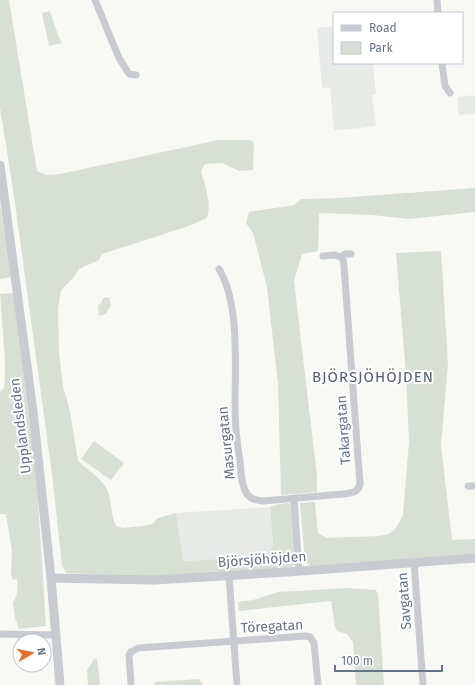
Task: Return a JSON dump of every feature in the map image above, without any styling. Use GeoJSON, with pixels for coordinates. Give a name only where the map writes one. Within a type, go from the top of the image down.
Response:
{"type":"FeatureCollection","features":[{"type":"Feature","properties":{"kind":"street"},"geometry":{"type":"LineString","coordinates":[[95,0],[119,58],[129,74],[136,75]]}},
{"type":"Feature","properties":{"kind":"street"},"geometry":{"type":"LineString","coordinates":[[438,0],[438,12]]}},
{"type":"Feature","properties":{"kind":"street"},"geometry":{"type":"LineString","coordinates":[[442,64],[445,86],[450,93]]}},
{"type":"Feature","properties":{"kind":"street","name":"Upplandsleden"},"geometry":{"type":"LineString","coordinates":[[0,165],[33,411],[52,578],[60,685]]}},
{"type":"Feature","properties":{"kind":"street"},"geometry":{"type":"LineString","coordinates":[[323,256],[335,255],[341,257],[345,254],[351,254]]}},
{"type":"Feature","properties":{"kind":"street","name":"Takargatan"},"geometry":{"type":"LineString","coordinates":[[294,498],[352,493],[357,490],[360,484],[344,266],[343,259],[341,257]]}},
{"type":"Feature","properties":{"kind":"street","name":"Masurgatan"},"geometry":{"type":"LineString","coordinates":[[219,269],[225,279],[233,317],[236,354],[235,426],[244,489],[248,496],[255,500],[294,498]]}},
{"type":"Feature","properties":{"kind":"street"},"geometry":{"type":"LineString","coordinates":[[294,498],[299,571]]}},
{"type":"Feature","properties":{"kind":"street","name":"Björsjöhöjden"},"geometry":{"type":"LineString","coordinates":[[52,578],[126,580],[229,576],[475,558]]}},
{"type":"Feature","properties":{"kind":"street","name":"Savgatan"},"geometry":{"type":"LineString","coordinates":[[414,562],[423,685]]}},
{"type":"Feature","properties":{"kind":"street","name":"Töregatan"},"geometry":{"type":"LineString","coordinates":[[229,576],[237,685]]}},
{"type":"Feature","properties":{"kind":"street"},"geometry":{"type":"LineString","coordinates":[[0,634],[56,635]]}},
{"type":"Feature","properties":{"kind":"street","name":"Töregatan"},"geometry":{"type":"LineString","coordinates":[[234,642],[305,636],[310,637],[314,643],[318,685]]}},
{"type":"Feature","properties":{"kind":"street"},"geometry":{"type":"LineString","coordinates":[[131,685],[129,655],[138,648],[234,642]]}},
{"type":"Feature","properties":{"kind":"shaded area"},"geometry":{"type":"Polygon","coordinates":[[[333,26],[333,64],[373,64],[376,94],[372,95],[376,126],[334,131],[330,87],[322,88],[317,28],[333,26]]]}},
{"type":"Feature","properties":{"kind":"shaded area"},"geometry":{"type":"Polygon","coordinates":[[[475,95],[475,114],[459,115],[457,97],[475,95]]]}},
{"type":"Feature","properties":{"kind":"shaded area"},"geometry":{"type":"Polygon","coordinates":[[[270,507],[273,545],[269,553],[257,557],[182,561],[176,513],[270,507]]]}},
{"type":"Feature","properties":{"kind":"green space"},"geometry":{"type":"Polygon","coordinates":[[[0,0],[9,0],[37,171],[46,175],[60,174],[219,140],[251,140],[254,144],[253,170],[239,171],[222,163],[205,164],[201,171],[209,206],[207,218],[189,226],[102,254],[99,260],[79,269],[74,277],[61,290],[58,309],[59,352],[63,386],[70,411],[78,461],[101,480],[107,490],[116,526],[123,528],[143,526],[152,524],[158,518],[176,513],[183,561],[257,557],[269,553],[273,545],[270,507],[292,503],[296,564],[290,568],[147,577],[66,573],[62,565],[52,474],[13,189],[0,108],[0,0]]]}},
{"type":"Feature","properties":{"kind":"green space"},"geometry":{"type":"Polygon","coordinates":[[[50,11],[62,43],[49,46],[42,13],[50,11]]]}},
{"type":"Feature","properties":{"kind":"green space"},"geometry":{"type":"Polygon","coordinates":[[[475,188],[475,212],[409,219],[372,215],[319,213],[318,251],[302,254],[294,281],[317,476],[317,492],[281,495],[278,384],[267,287],[253,233],[246,223],[249,212],[294,205],[301,199],[338,198],[475,188]]]}},
{"type":"Feature","properties":{"kind":"green space"},"geometry":{"type":"Polygon","coordinates":[[[0,204],[11,277],[0,279],[0,204]]]}},
{"type":"Feature","properties":{"kind":"green space"},"geometry":{"type":"Polygon","coordinates":[[[441,251],[448,364],[441,445],[452,540],[475,539],[475,554],[310,566],[305,561],[300,503],[315,502],[318,533],[327,538],[378,536],[389,534],[396,528],[403,515],[409,442],[406,375],[396,253],[441,251]]]}},
{"type":"Feature","properties":{"kind":"green space"},"geometry":{"type":"Polygon","coordinates":[[[13,293],[36,470],[46,626],[19,629],[15,618],[13,603],[16,597],[18,585],[17,579],[13,580],[11,576],[12,551],[6,514],[0,514],[0,392],[4,388],[5,360],[0,294],[13,293]]]}},
{"type":"Feature","properties":{"kind":"green space"},"geometry":{"type":"Polygon","coordinates":[[[109,297],[111,305],[106,314],[99,316],[98,305],[101,304],[103,298],[109,297]]]}},
{"type":"Feature","properties":{"kind":"green space"},"geometry":{"type":"Polygon","coordinates":[[[94,441],[124,463],[111,480],[81,459],[94,441]]]}},
{"type":"Feature","properties":{"kind":"green space"},"geometry":{"type":"Polygon","coordinates":[[[348,588],[376,590],[378,594],[384,685],[356,685],[353,642],[347,634],[337,631],[331,601],[239,611],[238,602],[253,600],[278,592],[348,588]]]}},
{"type":"Feature","properties":{"kind":"green space"},"geometry":{"type":"Polygon","coordinates":[[[94,659],[97,659],[100,685],[88,685],[87,670],[94,659]]]}},
{"type":"Feature","properties":{"kind":"green space"},"geometry":{"type":"Polygon","coordinates":[[[199,679],[203,685],[154,685],[155,682],[199,679]]]}},
{"type":"Feature","properties":{"kind":"district","name":"BJÖRSJÖHÖJDEN"},"geometry":{"type":"Point","coordinates":[373,377]}}]}
